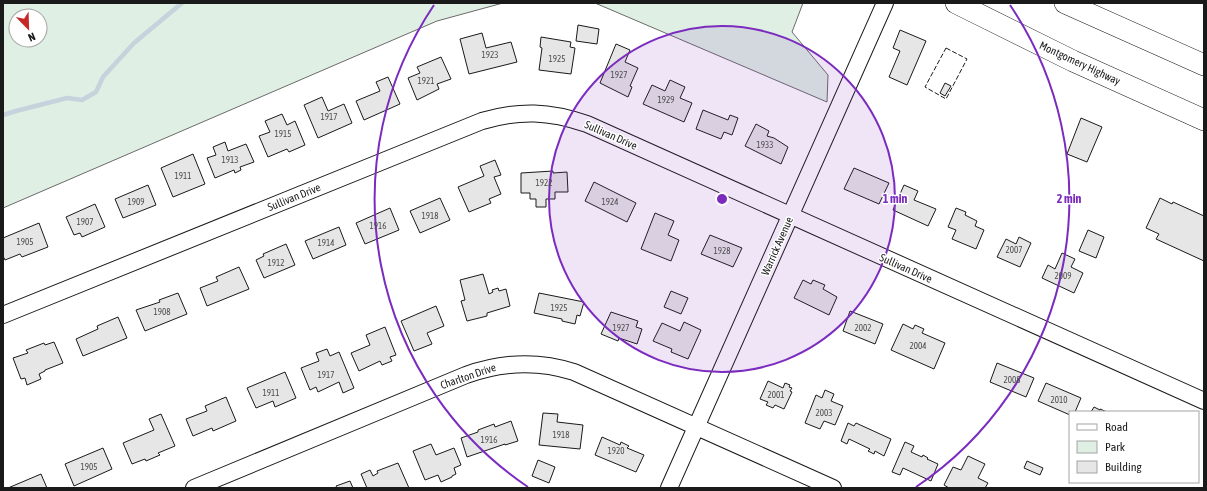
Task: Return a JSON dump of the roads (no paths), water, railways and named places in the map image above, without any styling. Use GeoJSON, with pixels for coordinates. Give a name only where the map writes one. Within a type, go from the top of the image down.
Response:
{"type":"FeatureCollection","features":[{"type":"Feature","properties":{"kind":"main road","name":"Montgomery Highway"},"geometry":{"type":"LineString","coordinates":[[956,3],[1073,61],[1204,120]]}},
{"type":"Feature","properties":{"kind":"main road"},"geometry":{"type":"LineString","coordinates":[[1065,3],[1204,65]]}},
{"type":"Feature","properties":{"kind":"street","name":"Warrick Avenue"},"geometry":{"type":"LineString","coordinates":[[669,488],[885,3]]}},
{"type":"Feature","properties":{"kind":"street","name":"Sullivan Drive"},"geometry":{"type":"LineString","coordinates":[[3,315],[482,121],[510,114],[538,113],[555,115],[587,124],[1204,401]]}},
{"type":"Feature","properties":{"kind":"street","name":"Charlton Drive"},"geometry":{"type":"LineString","coordinates":[[194,488],[466,375],[500,365],[532,364],[560,368],[574,372],[833,488]]}},
{"type":"Feature","properties":{"kind":"waterway"},"geometry":{"type":"LineString","coordinates":[[3,115],[67,98],[82,100],[96,92],[103,77],[134,43],[182,3]]}}]}
